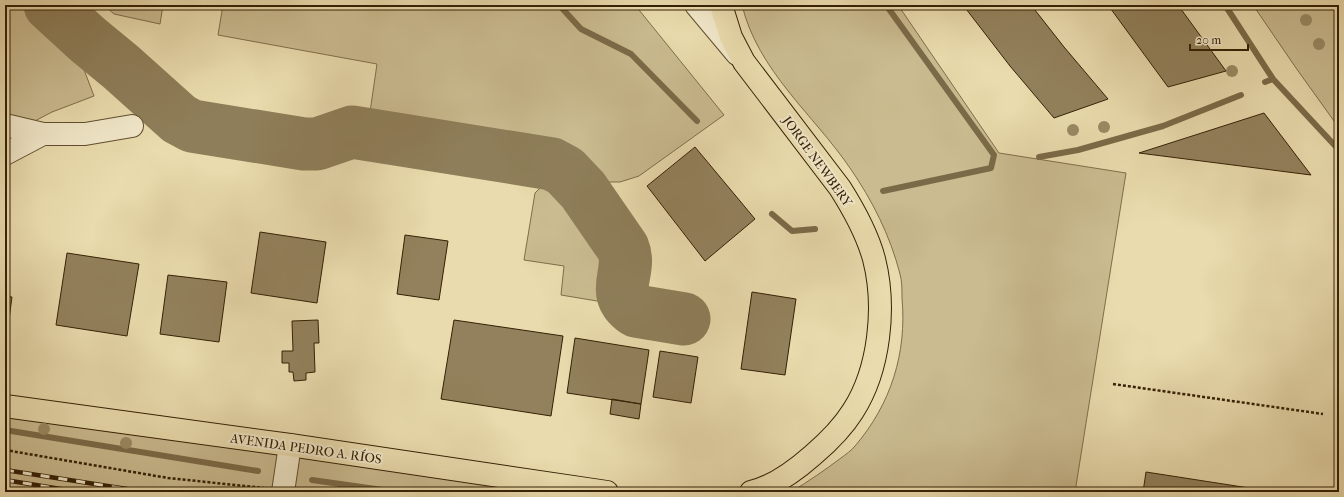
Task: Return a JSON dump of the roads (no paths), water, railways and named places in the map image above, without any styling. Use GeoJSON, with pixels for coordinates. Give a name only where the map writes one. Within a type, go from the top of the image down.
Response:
{"type":"FeatureCollection","features":[{"type":"Feature","properties":{"kind":"main road","name":"JORGE NEWBERY"},"geometry":{"type":"LineString","coordinates":[[721,5],[731,37],[744,62],[840,188],[854,210],[866,234],[874,259],[879,284],[881,310],[879,336],[874,362],[854,411],[837,432],[798,468],[777,481],[752,492]]}},
{"type":"Feature","properties":{"kind":"main road","name":"AVENIDA PEDRO A. RÍOS"},"geometry":{"type":"LineString","coordinates":[[5,406],[290,445],[607,492]]}},
{"type":"Feature","properties":{"kind":"street"},"geometry":{"type":"LineString","coordinates":[[696,5],[744,62]]}},
{"type":"Feature","properties":{"kind":"street"},"geometry":{"type":"LineString","coordinates":[[5,125],[43,134],[85,134],[132,126]]}},
{"type":"Feature","properties":{"kind":"street"},"geometry":{"type":"LineString","coordinates":[[5,154],[43,134]]}},
{"type":"Feature","properties":{"kind":"street"},"geometry":{"type":"LineString","coordinates":[[283,491],[290,445]]}},
{"type":"Feature","properties":{"kind":"waterway"},"geometry":{"type":"LineString","coordinates":[[559,5],[581,29],[631,54],[697,121]]}},
{"type":"Feature","properties":{"kind":"waterway"},"geometry":{"type":"LineString","coordinates":[[883,191],[991,168],[994,155],[886,5]]}},
{"type":"Feature","properties":{"kind":"waterway"},"geometry":{"type":"LineString","coordinates":[[1225,5],[1273,79],[1339,150]]}},
{"type":"Feature","properties":{"kind":"waterway"},"geometry":{"type":"LineString","coordinates":[[1265,82],[1273,79]]}},
{"type":"Feature","properties":{"kind":"waterway"},"geometry":{"type":"LineString","coordinates":[[1039,157],[1078,150],[1163,126],[1241,95]]}},
{"type":"Feature","properties":{"kind":"waterway"},"geometry":{"type":"LineString","coordinates":[[772,214],[792,231],[815,229]]}},
{"type":"Feature","properties":{"kind":"waterway"},"geometry":{"type":"LineString","coordinates":[[5,430],[258,471]]}},
{"type":"Feature","properties":{"kind":"waterway"},"geometry":{"type":"LineString","coordinates":[[312,480],[397,492]]}},
{"type":"Feature","properties":{"kind":"railway"},"geometry":{"type":"LineString","coordinates":[[5,470],[146,492]]}},
{"type":"Feature","properties":{"kind":"railway"},"geometry":{"type":"LineString","coordinates":[[5,480],[79,492]]}}]}
